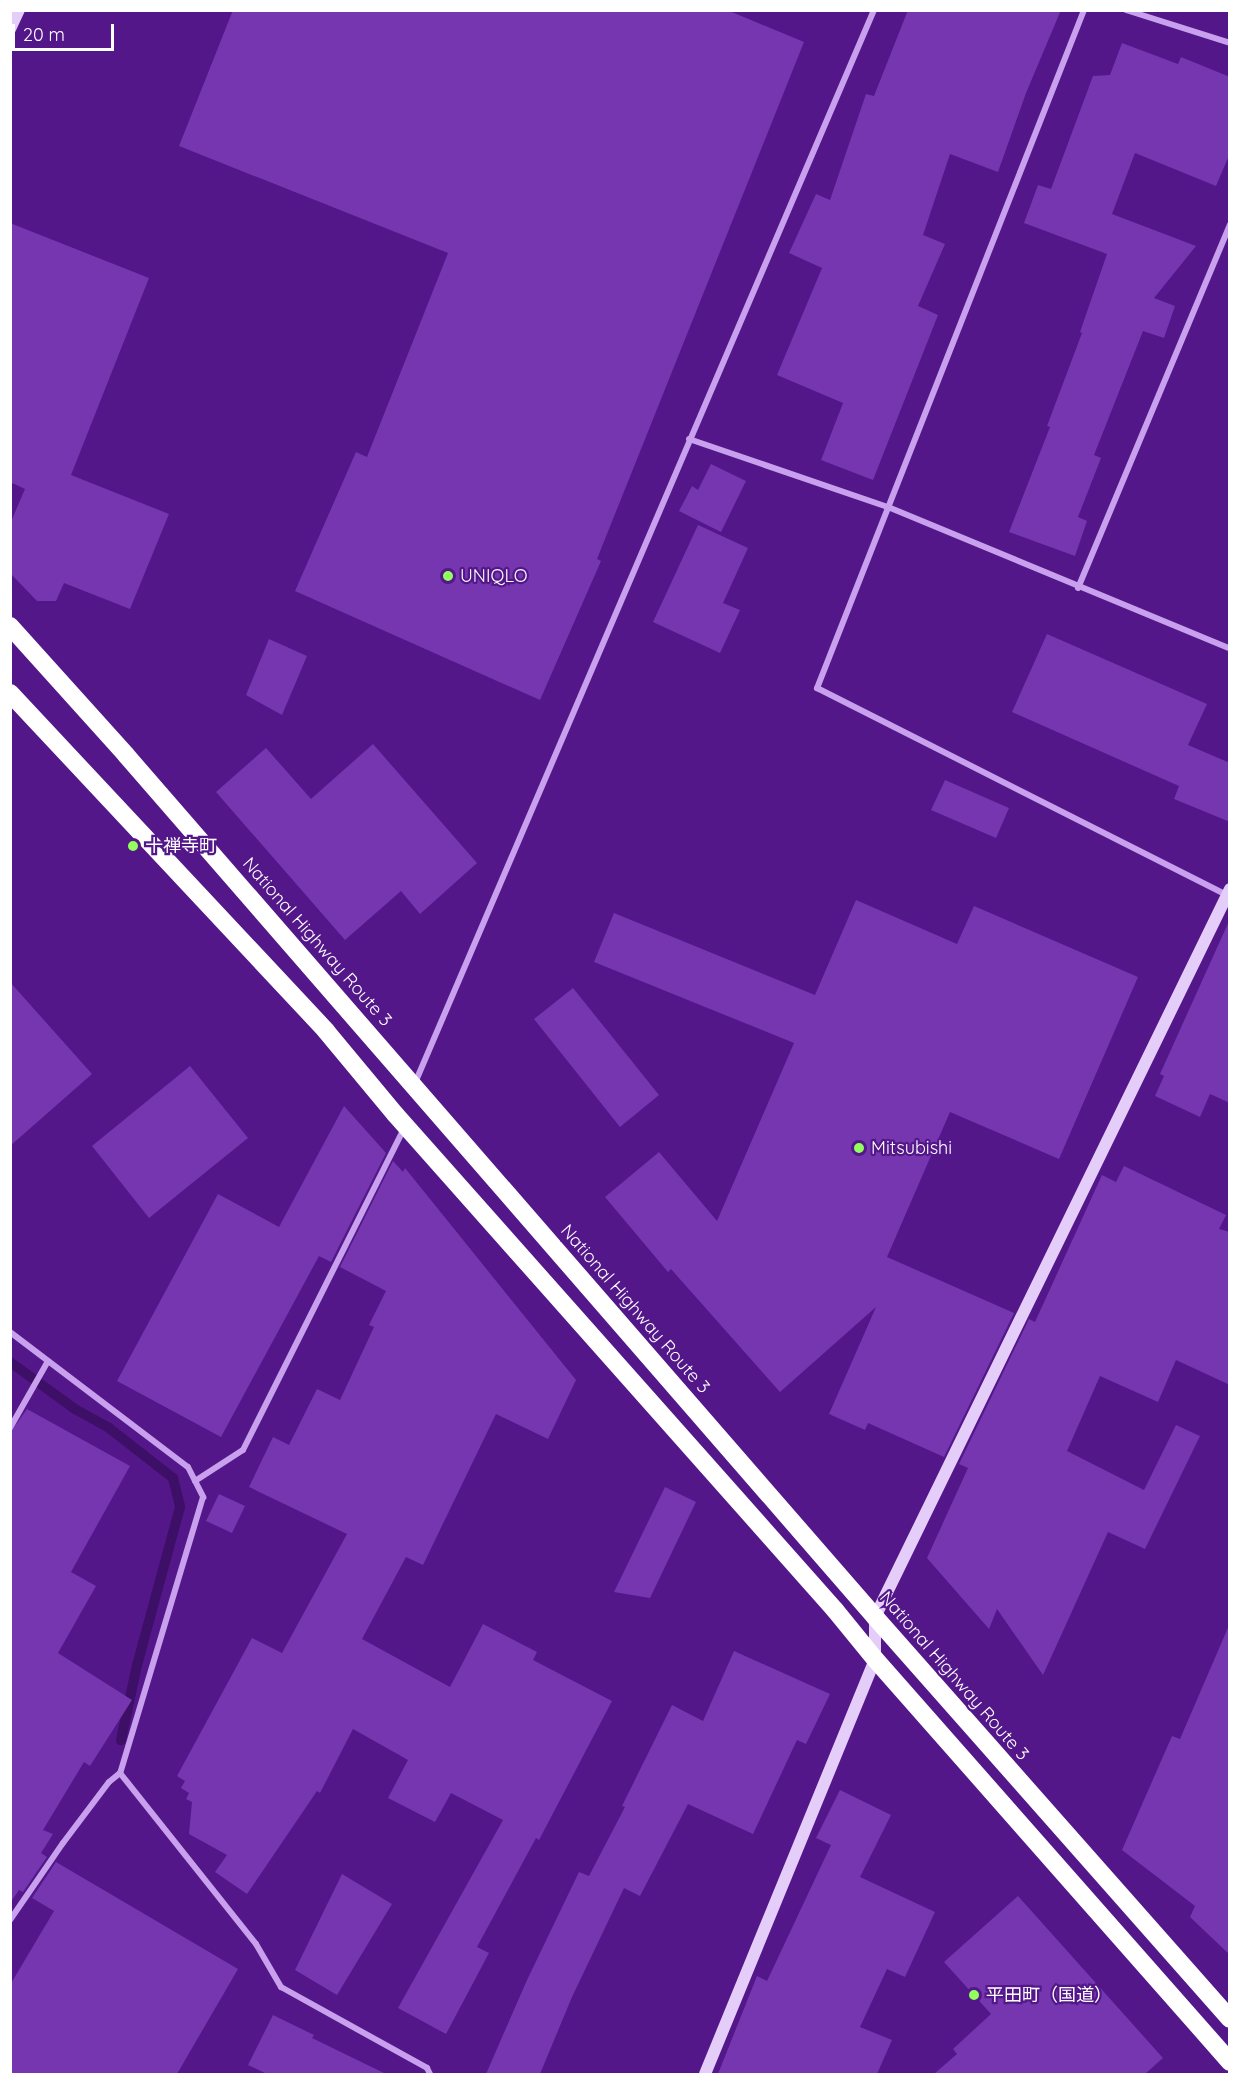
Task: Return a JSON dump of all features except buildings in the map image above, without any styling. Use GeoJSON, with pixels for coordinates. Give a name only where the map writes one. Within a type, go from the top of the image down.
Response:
{"type":"FeatureCollection","features":[{"type":"Feature","properties":{"kind":"highway","name":"National Highway Route 3"},"geometry":{"type":"LineString","coordinates":[[10,626],[414,1086],[875,1617],[1230,2019]]}},
{"type":"Feature","properties":{"kind":"highway"},"geometry":{"type":"LineString","coordinates":[[10,693],[326,1031],[405,1125],[835,1610],[875,1659],[1230,2062]]}},
{"type":"Feature","properties":{"kind":"street"},"geometry":{"type":"LineString","coordinates":[[10,29],[18,10]]}},
{"type":"Feature","properties":{"kind":"street"},"geometry":{"type":"LineString","coordinates":[[414,1086],[874,10]]}},
{"type":"Feature","properties":{"kind":"street"},"geometry":{"type":"LineString","coordinates":[[705,2074],[875,1659],[875,1617],[1228,892],[817,688],[1084,10]]}},
{"type":"Feature","properties":{"kind":"street"},"geometry":{"type":"LineString","coordinates":[[1126,10],[1230,43]]}},
{"type":"Feature","properties":{"kind":"street"},"geometry":{"type":"LineString","coordinates":[[1078,588],[1230,225]]}},
{"type":"Feature","properties":{"kind":"street"},"geometry":{"type":"LineString","coordinates":[[689,439],[888,507],[1078,588],[1230,649]]}},
{"type":"Feature","properties":{"kind":"street"},"geometry":{"type":"LineString","coordinates":[[195,1481],[243,1450],[405,1125]]}},
{"type":"Feature","properties":{"kind":"street"},"geometry":{"type":"LineString","coordinates":[[10,1332],[188,1467],[203,1497],[120,1773],[109,1782],[63,1843],[10,1920]]}},
{"type":"Feature","properties":{"kind":"street"},"geometry":{"type":"LineString","coordinates":[[10,1428],[48,1361]]}},
{"type":"Feature","properties":{"kind":"street"},"geometry":{"type":"LineString","coordinates":[[120,1773],[256,1944],[281,1987],[427,2068],[430,2074]]}},
{"type":"Feature","properties":{"kind":"waterway"},"geometry":{"type":"LineString","coordinates":[[10,1362],[75,1409],[109,1428],[173,1478],[180,1507],[137,1665],[121,1740]]}},
{"type":"Feature","properties":{"kind":"place","name":"UNIQLO"},"geometry":{"type":"Point","coordinates":[448,576]}},
{"type":"Feature","properties":{"kind":"place","name":"十禅寺町"},"geometry":{"type":"Point","coordinates":[133,846]}},
{"type":"Feature","properties":{"kind":"place","name":"Mitsubishi"},"geometry":{"type":"Point","coordinates":[859,1148]}},
{"type":"Feature","properties":{"kind":"place","name":"平田町（国道）"},"geometry":{"type":"Point","coordinates":[974,1995]}}]}
